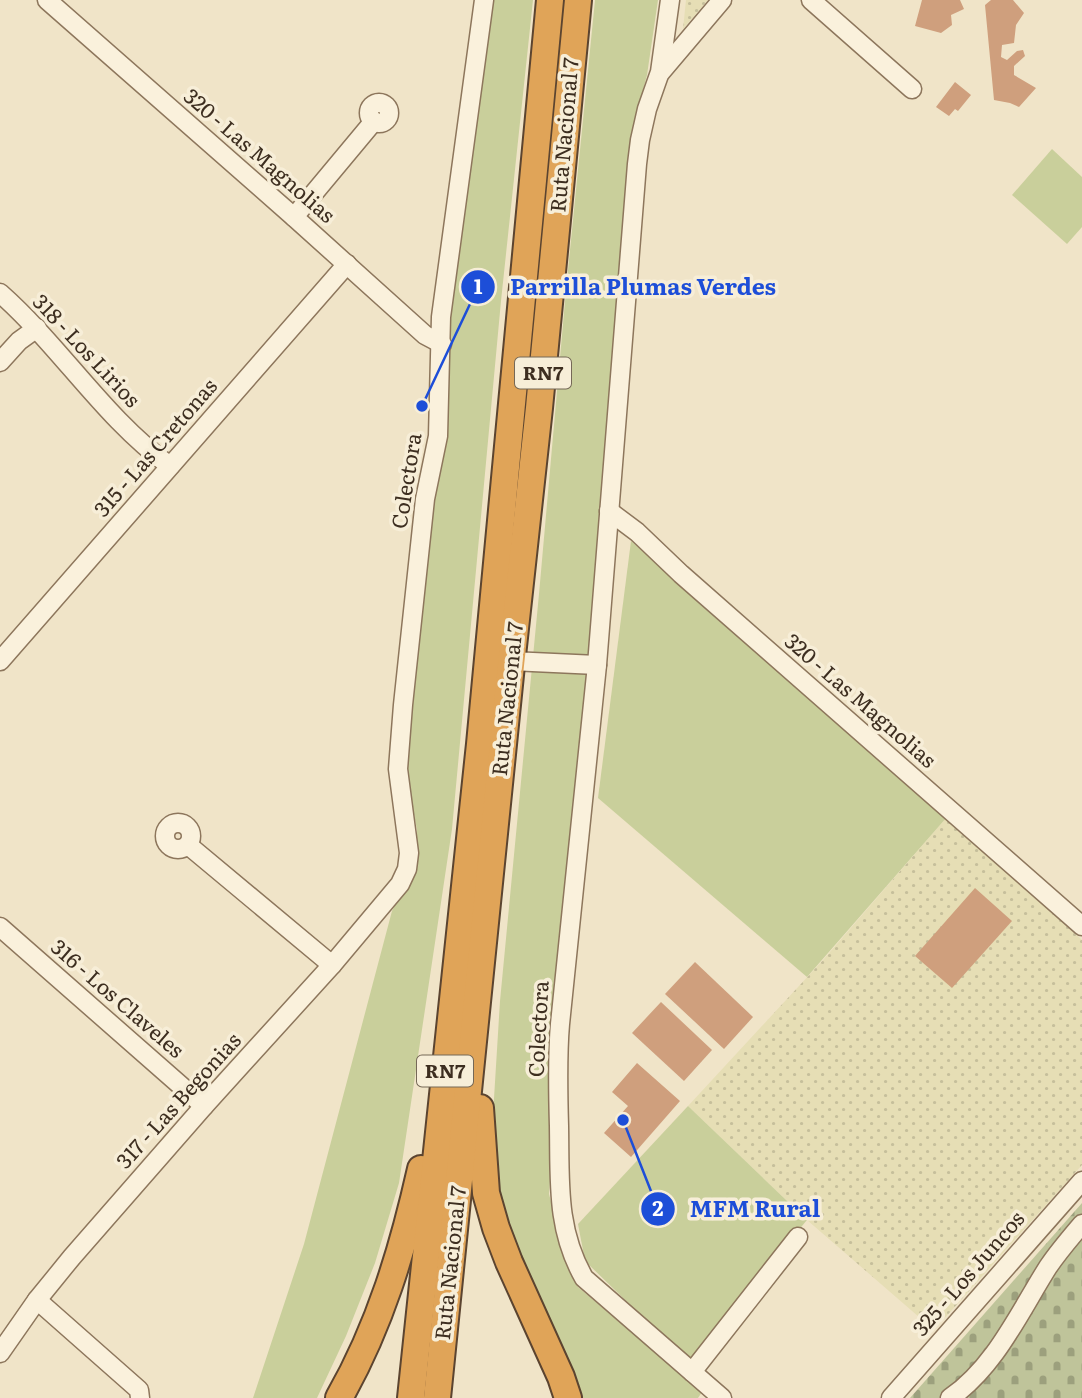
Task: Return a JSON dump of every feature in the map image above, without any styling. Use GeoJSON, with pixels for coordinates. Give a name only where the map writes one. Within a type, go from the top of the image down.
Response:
{"type":"FeatureCollection","features":[{"type":"Feature","properties":{"kind":"highway","name":"Ruta Nacional 7"},"geometry":{"type":"LineString","coordinates":[[411,1398],[480,744],[550,0]]}},
{"type":"Feature","properties":{"kind":"highway","name":"Ruta Nacional 7"},"geometry":{"type":"LineString","coordinates":[[437,1398],[511,661],[541,395],[578,0]]}},
{"type":"Feature","properties":{"kind":"highway"},"geometry":{"type":"LineString","coordinates":[[478,1002],[480,1116],[486,1193],[509,1262],[568,1398]]}},
{"type":"Feature","properties":{"kind":"highway"},"geometry":{"type":"LineString","coordinates":[[339,1398],[388,1292],[403,1244],[447,1047]]}},
{"type":"Feature","properties":{"kind":"street","name":"Colectora"},"geometry":{"type":"LineString","coordinates":[[400,884],[407,869],[409,853],[398,769],[403,705],[425,499],[438,436],[442,317],[484,0]]}},
{"type":"Feature","properties":{"kind":"street","name":"Colectora"},"geometry":{"type":"LineString","coordinates":[[670,0],[660,72],[642,130],[637,164],[597,664],[558,1044],[560,1207],[576,1264],[584,1279],[692,1372]]}},
{"type":"Feature","properties":{"kind":"street"},"geometry":{"type":"LineString","coordinates":[[660,72],[722,0]]}},
{"type":"Feature","properties":{"kind":"street"},"geometry":{"type":"LineString","coordinates":[[811,0],[912,89]]}},
{"type":"Feature","properties":{"kind":"street","name":"320 - Las Magnolias"},"geometry":{"type":"LineString","coordinates":[[51,1],[425,335],[442,344]]}},
{"type":"Feature","properties":{"kind":"street"},"geometry":{"type":"LineString","coordinates":[[294,217],[374,121]]}},
{"type":"Feature","properties":{"kind":"street","name":"315 - Las Cretonas"},"geometry":{"type":"LineString","coordinates":[[0,661],[347,264]]}},
{"type":"Feature","properties":{"kind":"street","name":"318 - Los Lirios"},"geometry":{"type":"LineString","coordinates":[[0,293],[37,328],[111,414],[170,466]]}},
{"type":"Feature","properties":{"kind":"street"},"geometry":{"type":"LineString","coordinates":[[0,362],[19,341],[37,328]]}},
{"type":"Feature","properties":{"kind":"street","name":"320 - Las Magnolias"},"geometry":{"type":"LineString","coordinates":[[609,510],[1082,926]]}},
{"type":"Feature","properties":{"kind":"street"},"geometry":{"type":"LineString","coordinates":[[511,661],[597,664]]}},
{"type":"Feature","properties":{"kind":"street"},"geometry":{"type":"LineString","coordinates":[[188,845],[332,965]]}},
{"type":"Feature","properties":{"kind":"street","name":"317 - Las Begonias"},"geometry":{"type":"LineString","coordinates":[[0,1353],[37,1300],[72,1257],[332,965],[400,884]]}},
{"type":"Feature","properties":{"kind":"street","name":"316 - Los Claveles"},"geometry":{"type":"LineString","coordinates":[[0,927],[204,1106]]}},
{"type":"Feature","properties":{"kind":"street","name":"325 - Los Juncos"},"geometry":{"type":"LineString","coordinates":[[891,1398],[1082,1181]]}},
{"type":"Feature","properties":{"kind":"street"},"geometry":{"type":"LineString","coordinates":[[950,1398],[962,1390],[981,1370],[1000,1345],[1049,1266],[1082,1224]]}},
{"type":"Feature","properties":{"kind":"street"},"geometry":{"type":"LineString","coordinates":[[722,1398],[692,1372],[798,1237]]}},
{"type":"Feature","properties":{"kind":"street"},"geometry":{"type":"LineString","coordinates":[[37,1300],[139,1390],[140,1398]]}},
{"type":"Feature","properties":{"kind":"shaded area"},"geometry":{"type":"Polygon","coordinates":[[[686,0],[708,0],[683,29],[686,0]]]}},
{"type":"Feature","properties":{"kind":"shaded area"},"geometry":{"type":"Polygon","coordinates":[[[947,817],[1082,940],[1082,1165],[934,1330],[807,1220],[688,1106],[823,960],[947,817]]]}},
{"type":"Feature","properties":{"kind":"green space"},"geometry":{"type":"Polygon","coordinates":[[[489,0],[533,0],[501,301],[452,829],[399,1183],[375,1263],[346,1336],[317,1398],[253,1398],[304,1244],[392,911],[414,869],[417,830],[407,777],[411,683],[447,306],[489,0]]]}},
{"type":"Feature","properties":{"kind":"green space"},"geometry":{"type":"Polygon","coordinates":[[[595,0],[658,0],[647,75],[637,113],[549,1194],[561,1240],[578,1287],[702,1392],[698,1398],[580,1398],[506,1236],[491,1147],[500,1001],[595,0]]]}},
{"type":"Feature","properties":{"kind":"green space"},"geometry":{"type":"Polygon","coordinates":[[[1052,149],[1082,177],[1082,227],[1067,244],[1012,195],[1052,149]]]}},
{"type":"Feature","properties":{"kind":"green space"},"geometry":{"type":"Polygon","coordinates":[[[631,541],[947,817],[807,977],[598,798],[631,541]]]}},
{"type":"Feature","properties":{"kind":"green space"},"geometry":{"type":"Polygon","coordinates":[[[688,1106],[807,1220],[689,1362],[585,1261],[578,1224],[688,1106]]]}},
{"type":"Feature","properties":{"kind":"green space"},"geometry":{"type":"Polygon","coordinates":[[[1082,1203],[1082,1398],[910,1398],[1082,1203]]]}},
{"type":"Feature","properties":{"kind":"building"},"geometry":{"type":"Polygon","coordinates":[[[922,0],[960,0],[964,9],[951,15],[952,25],[941,33],[915,26],[922,0]]]}},
{"type":"Feature","properties":{"kind":"building"},"geometry":{"type":"Polygon","coordinates":[[[991,0],[1013,0],[1024,13],[1016,25],[1014,43],[1002,45],[1001,57],[1007,60],[1017,51],[1023,50],[1025,56],[1014,66],[1014,75],[1036,88],[1019,107],[994,100],[985,5],[991,0]]]}},
{"type":"Feature","properties":{"kind":"building"},"geometry":{"type":"Polygon","coordinates":[[[955,82],[971,95],[958,111],[955,109],[949,116],[936,107],[955,82]]]}},
{"type":"Feature","properties":{"kind":"building"},"geometry":{"type":"Polygon","coordinates":[[[975,888],[1012,921],[952,988],[915,956],[975,888]]]}},
{"type":"Feature","properties":{"kind":"building"},"geometry":{"type":"Polygon","coordinates":[[[695,962],[753,1017],[724,1049],[665,994],[695,962]]]}},
{"type":"Feature","properties":{"kind":"building"},"geometry":{"type":"Polygon","coordinates":[[[661,1002],[712,1050],[684,1081],[632,1033],[661,1002]]]}},
{"type":"Feature","properties":{"kind":"building"},"geometry":{"type":"Polygon","coordinates":[[[637,1063],[680,1101],[631,1157],[604,1133],[628,1106],[612,1092],[637,1063]]]}},
{"type":"Feature","properties":{"kind":"place","name":"Parrilla Plumas Verdes"},"geometry":{"type":"Point","coordinates":[422,406]}},
{"type":"Feature","properties":{"kind":"place","name":"MFM Rural"},"geometry":{"type":"Point","coordinates":[623,1120]}}]}
